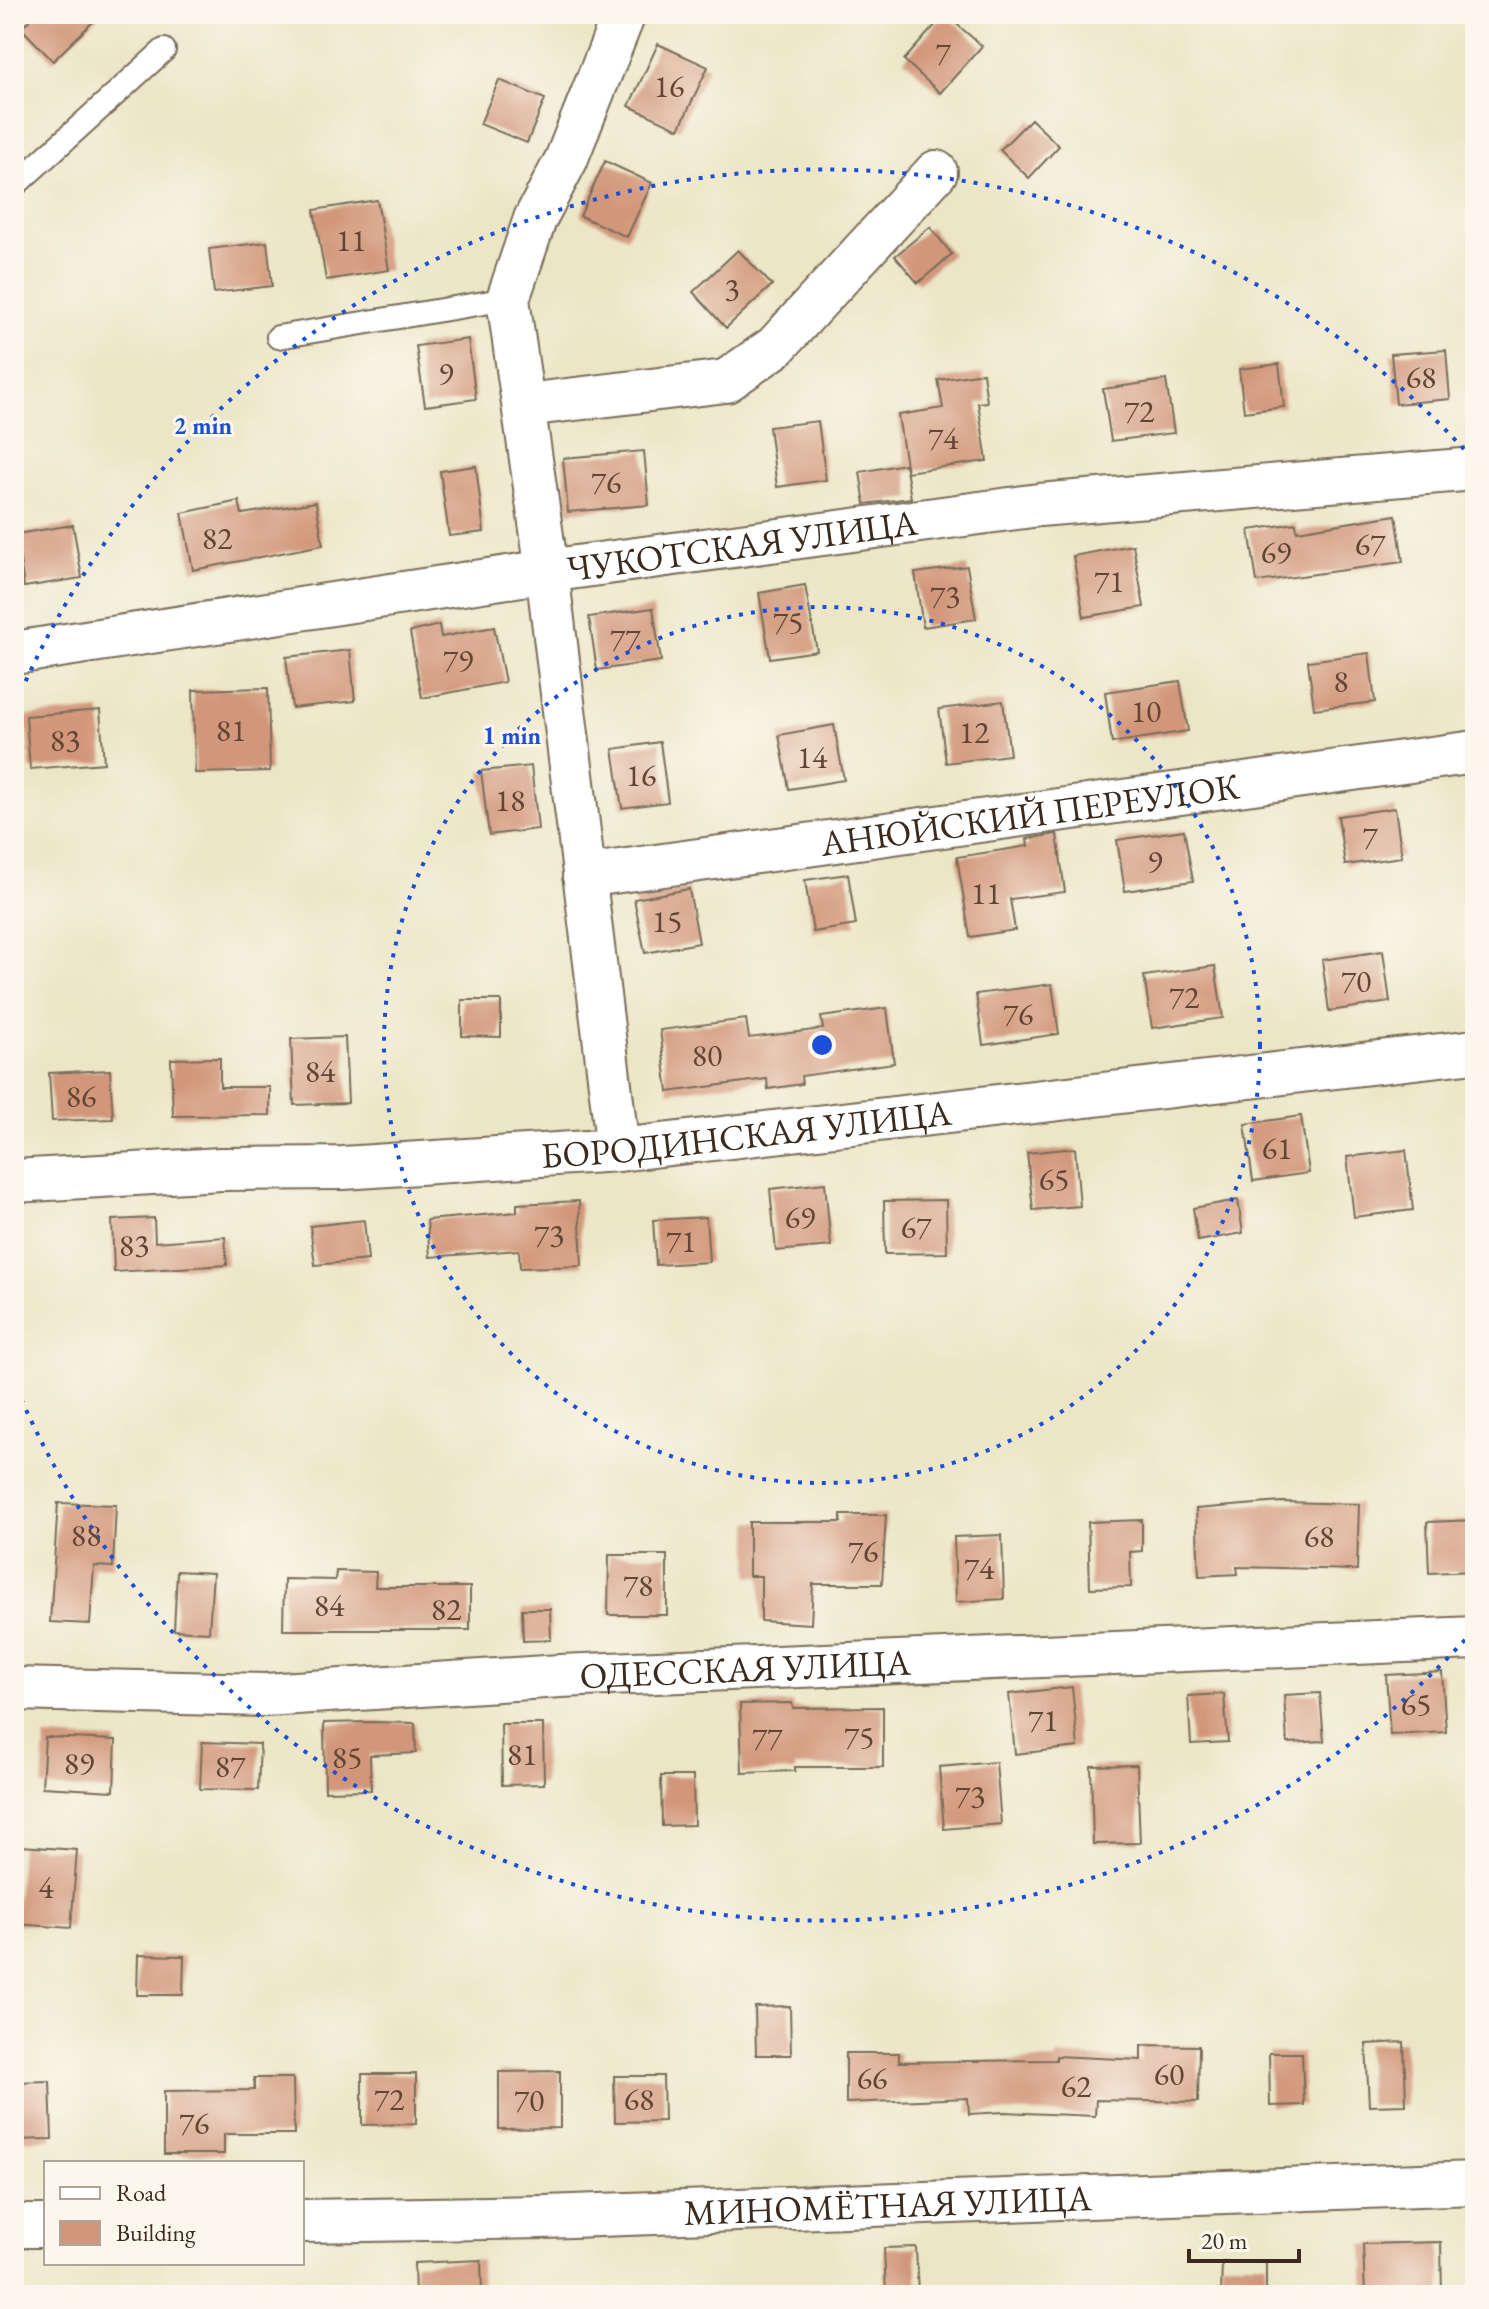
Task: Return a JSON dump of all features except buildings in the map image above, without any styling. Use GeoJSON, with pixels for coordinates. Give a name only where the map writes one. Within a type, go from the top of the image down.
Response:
{"type":"FeatureCollection","features":[{"type":"Feature","properties":{"kind":"street"},"geometry":{"type":"LineString","coordinates":[[618,1150],[547,571],[508,299],[535,219],[566,160],[624,14]]}},
{"type":"Feature","properties":{"kind":"street"},"geometry":{"type":"LineString","coordinates":[[525,405],[726,381],[775,347],[936,172]]}},
{"type":"Feature","properties":{"kind":"street","name":"ЧУКОТСКАЯ УЛИЦА"},"geometry":{"type":"LineString","coordinates":[[14,653],[547,571],[1039,505],[1475,469]]}},
{"type":"Feature","properties":{"kind":"street","name":"АНЮЙСКИЙ ПЕРЕУЛОК"},"geometry":{"type":"LineString","coordinates":[[584,876],[1475,752]]}},
{"type":"Feature","properties":{"kind":"street","name":"БОРОДИНСКАЯ УЛИЦА"},"geometry":{"type":"LineString","coordinates":[[14,1181],[221,1169],[343,1168],[618,1150],[1475,1051]]}},
{"type":"Feature","properties":{"kind":"street","name":"ОДЕССКАЯ УЛИЦА"},"geometry":{"type":"LineString","coordinates":[[14,1689],[265,1695],[575,1675],[1475,1638]]}},
{"type":"Feature","properties":{"kind":"street","name":"МИНОМЁТНАЯ УЛИЦА"},"geometry":{"type":"LineString","coordinates":[[304,2221],[544,2217],[1475,2183]]}},
{"type":"Feature","properties":{"kind":"street"},"geometry":{"type":"LineString","coordinates":[[14,2226],[44,2226]]}},
{"type":"Feature","properties":{"kind":"lane"},"geometry":{"type":"LineString","coordinates":[[14,186],[164,50]]}},
{"type":"Feature","properties":{"kind":"lane"},"geometry":{"type":"LineString","coordinates":[[278,337],[508,299]]}}]}
